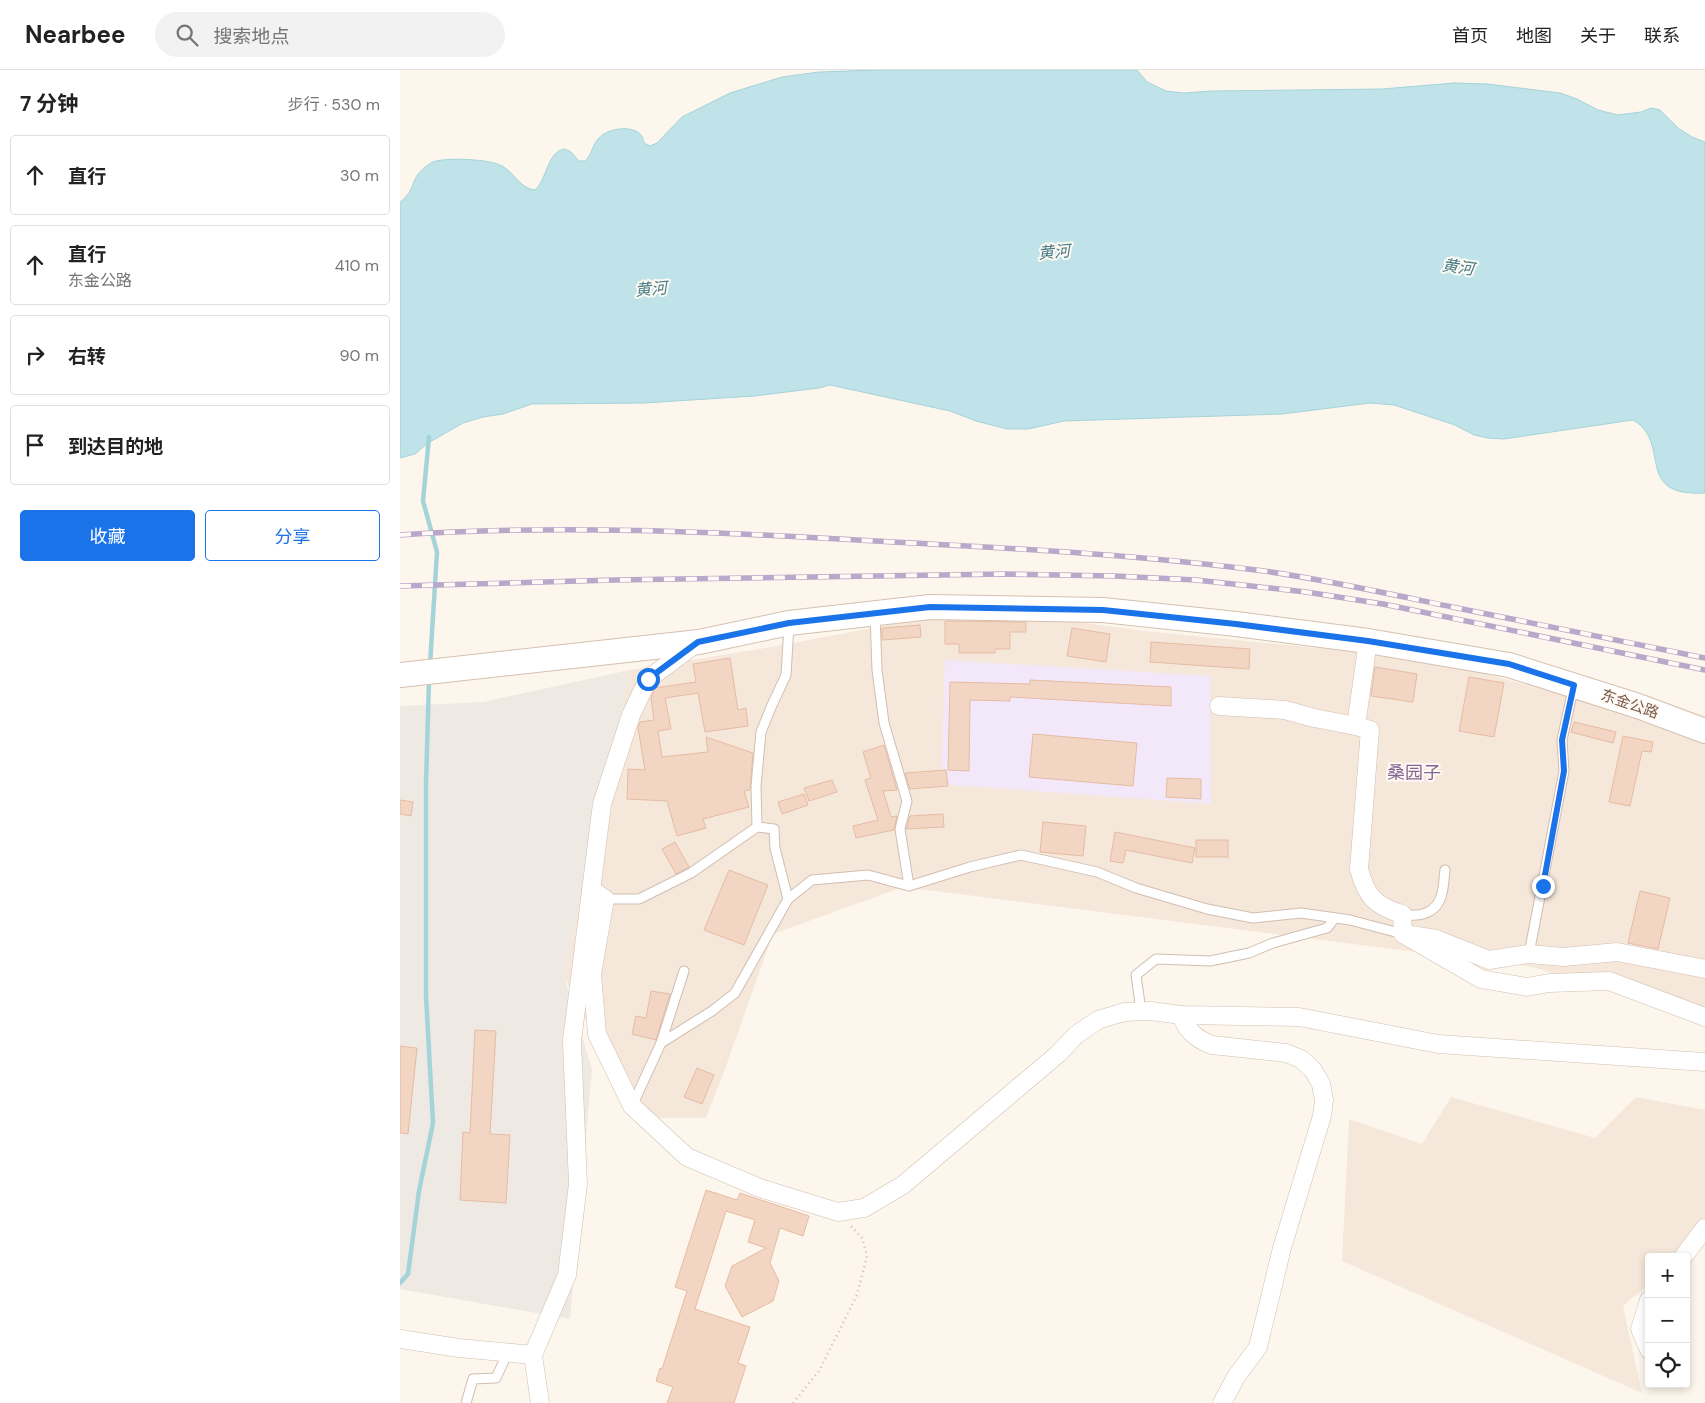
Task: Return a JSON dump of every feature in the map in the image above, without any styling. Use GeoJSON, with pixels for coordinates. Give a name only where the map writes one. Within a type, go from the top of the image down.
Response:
{"type":"FeatureCollection","features":[{"type":"Feature","properties":{"kind":"main road","name":"东金公路"},"geometry":{"type":"LineString","coordinates":[[400,675],[698,642],[789,623],[930,607],[1103,610],[1236,624],[1368,641],[1509,664],[1638,706],[1705,731]]}},
{"type":"Feature","properties":{"kind":"street"},"geometry":{"type":"LineString","coordinates":[[1356,726],[1368,641]]}},
{"type":"Feature","properties":{"kind":"street"},"geometry":{"type":"LineString","coordinates":[[698,642],[648,679],[631,715],[602,804],[592,974],[597,1034],[632,1106],[687,1157],[760,1188],[838,1212],[864,1208],[903,1185],[1058,1054],[1076,1034],[1098,1020],[1124,1012],[1151,1011],[1181,1015],[1299,1017],[1438,1044],[1705,1062]]}},
{"type":"Feature","properties":{"kind":"street"},"geometry":{"type":"LineString","coordinates":[[1218,706],[1285,710],[1370,730],[1359,869],[1363,885],[1372,899],[1386,909],[1402,914],[1403,934]]}},
{"type":"Feature","properties":{"kind":"street"},"geometry":{"type":"LineString","coordinates":[[540,1403],[533,1355],[567,1275],[578,1184],[572,1041],[598,894]]}},
{"type":"Feature","properties":{"kind":"street"},"geometry":{"type":"LineString","coordinates":[[1403,934],[1436,938],[1489,960],[1529,954],[1564,957],[1616,952],[1705,969]]}},
{"type":"Feature","properties":{"kind":"street"},"geometry":{"type":"LineString","coordinates":[[1403,934],[1481,979],[1527,987],[1549,983],[1609,981],[1705,1017]]}},
{"type":"Feature","properties":{"kind":"street"},"geometry":{"type":"LineString","coordinates":[[1181,1015],[1185,1025],[1192,1034],[1212,1045],[1286,1053],[1301,1059],[1313,1070],[1321,1084],[1324,1100],[1322,1116],[1282,1248],[1258,1347],[1236,1377],[1222,1403]]}},
{"type":"Feature","properties":{"kind":"street"},"geometry":{"type":"LineString","coordinates":[[1686,1253],[1705,1228]]}},
{"type":"Feature","properties":{"kind":"street"},"geometry":{"type":"LineString","coordinates":[[1645,1313],[1640,1329],[1645,1341]]}},
{"type":"Feature","properties":{"kind":"street"},"geometry":{"type":"LineString","coordinates":[[400,1339],[459,1348],[533,1355]]}},
{"type":"Feature","properties":{"kind":"lane"},"geometry":{"type":"LineString","coordinates":[[875,614],[877,670],[884,723],[907,801],[900,830],[909,886]]}},
{"type":"Feature","properties":{"kind":"lane"},"geometry":{"type":"LineString","coordinates":[[756,827],[756,786],[761,732],[786,675],[789,623]]}},
{"type":"Feature","properties":{"kind":"lane"},"geometry":{"type":"LineString","coordinates":[[1529,954],[1564,771],[1562,740],[1574,685]]}},
{"type":"Feature","properties":{"kind":"lane"},"geometry":{"type":"LineString","coordinates":[[598,894],[639,899],[691,873],[756,827],[774,829],[775,848],[788,899]]}},
{"type":"Feature","properties":{"kind":"lane"},"geometry":{"type":"LineString","coordinates":[[661,1043],[712,1011],[735,993],[788,899],[812,880],[868,875],[909,886],[970,867],[1020,856],[1098,872],[1136,888],[1207,909],[1253,918],[1300,913],[1350,920],[1403,934]]}},
{"type":"Feature","properties":{"kind":"lane"},"geometry":{"type":"LineString","coordinates":[[1402,914],[1412,917],[1422,915],[1431,911],[1438,904],[1442,894],[1445,870]]}},
{"type":"Feature","properties":{"kind":"lane"},"geometry":{"type":"LineString","coordinates":[[1141,1011],[1136,975],[1156,959],[1210,962],[1250,953],[1273,943],[1327,928],[1335,918]]}},
{"type":"Feature","properties":{"kind":"lane"},"geometry":{"type":"LineString","coordinates":[[632,1106],[661,1043],[684,971]]}},
{"type":"Feature","properties":{"kind":"lane"},"geometry":{"type":"LineString","coordinates":[[466,1403],[473,1379],[496,1378],[508,1352]]}},
{"type":"Feature","properties":{"kind":"path"},"geometry":{"type":"LineString","coordinates":[[793,1403],[819,1371],[857,1295],[867,1256],[862,1238],[838,1212]]}},
{"type":"Feature","properties":{"kind":"shaded area"},"geometry":{"type":"Polygon","coordinates":[[[941,615],[1033,616],[1145,631],[1432,659],[1659,722],[1705,739],[1705,1013],[1527,966],[903,887],[773,934],[706,1118],[634,1118],[564,976],[630,670],[772,647],[941,615]]]}},
{"type":"Feature","properties":{"kind":"shaded area"},"geometry":{"type":"Polygon","coordinates":[[[945,660],[1210,676],[1211,804],[941,784],[945,660]]]}},
{"type":"Feature","properties":{"kind":"shaded area"},"geometry":{"type":"Polygon","coordinates":[[[630,670],[564,976],[592,1069],[570,1319],[400,1289],[400,706],[483,702],[630,670]]]}},
{"type":"Feature","properties":{"kind":"shaded area"},"geometry":{"type":"Polygon","coordinates":[[[1451,1097],[1595,1138],[1636,1097],[1705,1110],[1705,1234],[1684,1253],[1645,1253],[1645,1287],[1623,1306],[1642,1393],[1342,1261],[1349,1119],[1422,1144],[1451,1097]]]}},
{"type":"Feature","properties":{"kind":"water","name":"黄河"},"geometry":{"type":"Polygon","coordinates":[[[878,70],[1137,70],[1147,82],[1166,91],[1184,93],[1382,89],[1454,83],[1487,84],[1560,93],[1598,110],[1618,115],[1641,112],[1651,108],[1660,110],[1678,128],[1692,137],[1705,142],[1705,493],[1683,492],[1669,487],[1661,478],[1651,442],[1645,430],[1633,420],[1504,439],[1488,438],[1474,435],[1455,425],[1394,405],[1370,403],[1282,414],[1064,421],[1028,429],[1007,429],[976,421],[950,411],[830,385],[754,396],[644,403],[532,404],[503,414],[463,423],[428,443],[415,454],[400,458],[400,202],[411,190],[418,174],[425,167],[439,160],[488,162],[502,166],[525,186],[535,190],[554,155],[565,149],[571,152],[579,161],[585,161],[599,138],[607,132],[618,129],[630,129],[639,133],[644,143],[650,146],[657,143],[682,117],[730,93],[782,77],[819,72],[878,70]]]}},
{"type":"Feature","properties":{"kind":"building"},"geometry":{"type":"Polygon","coordinates":[[[945,621],[1026,622],[1026,632],[1010,632],[1010,649],[995,649],[995,653],[959,653],[959,644],[945,644],[945,621]]]}},
{"type":"Feature","properties":{"kind":"building"},"geometry":{"type":"Polygon","coordinates":[[[920,625],[921,637],[882,640],[882,628],[920,625]]]}},
{"type":"Feature","properties":{"kind":"building"},"geometry":{"type":"Polygon","coordinates":[[[1072,628],[1110,634],[1106,662],[1067,656],[1072,628]]]}},
{"type":"Feature","properties":{"kind":"building"},"geometry":{"type":"Polygon","coordinates":[[[1151,642],[1250,649],[1249,669],[1150,662],[1151,642]]]}},
{"type":"Feature","properties":{"kind":"building"},"geometry":{"type":"Polygon","coordinates":[[[730,658],[738,710],[746,708],[748,726],[705,732],[698,693],[665,698],[671,729],[658,731],[662,757],[708,752],[706,737],[753,753],[750,790],[744,791],[749,807],[703,819],[706,828],[677,836],[667,801],[627,799],[628,769],[645,770],[638,728],[640,722],[654,720],[651,698],[655,688],[696,682],[693,664],[730,658]]]}},
{"type":"Feature","properties":{"kind":"building"},"geometry":{"type":"Polygon","coordinates":[[[1375,667],[1417,674],[1413,702],[1371,696],[1375,667]]]}},
{"type":"Feature","properties":{"kind":"building"},"geometry":{"type":"Polygon","coordinates":[[[1469,677],[1504,683],[1494,737],[1459,731],[1469,677]]]}},
{"type":"Feature","properties":{"kind":"building"},"geometry":{"type":"Polygon","coordinates":[[[1030,680],[1171,687],[1171,706],[1010,697],[1010,701],[970,700],[969,771],[948,770],[950,682],[1030,684],[1030,680]]]}},
{"type":"Feature","properties":{"kind":"building"},"geometry":{"type":"Polygon","coordinates":[[[1574,722],[1616,732],[1613,743],[1571,732],[1574,722]]]}},
{"type":"Feature","properties":{"kind":"building"},"geometry":{"type":"Polygon","coordinates":[[[1033,734],[1137,743],[1133,786],[1029,777],[1033,734]]]}},
{"type":"Feature","properties":{"kind":"building"},"geometry":{"type":"Polygon","coordinates":[[[1623,736],[1653,742],[1651,752],[1642,751],[1630,806],[1609,802],[1623,736]]]}},
{"type":"Feature","properties":{"kind":"building"},"geometry":{"type":"Polygon","coordinates":[[[884,745],[897,790],[883,791],[891,817],[897,816],[894,830],[856,838],[853,826],[878,820],[865,780],[871,778],[863,752],[884,745]]]}},
{"type":"Feature","properties":{"kind":"building"},"geometry":{"type":"Polygon","coordinates":[[[946,770],[948,786],[910,789],[905,773],[946,770]]]}},
{"type":"Feature","properties":{"kind":"building"},"geometry":{"type":"Polygon","coordinates":[[[1167,778],[1201,779],[1201,799],[1166,797],[1167,778]]]}},
{"type":"Feature","properties":{"kind":"building"},"geometry":{"type":"Polygon","coordinates":[[[832,780],[837,792],[809,801],[804,788],[832,780]]]}},
{"type":"Feature","properties":{"kind":"building"},"geometry":{"type":"Polygon","coordinates":[[[804,794],[808,805],[782,814],[778,802],[804,794]]]}},
{"type":"Feature","properties":{"kind":"building"},"geometry":{"type":"Polygon","coordinates":[[[400,800],[413,802],[411,816],[400,814],[400,800]]]}},
{"type":"Feature","properties":{"kind":"building"},"geometry":{"type":"Polygon","coordinates":[[[943,814],[944,827],[906,829],[910,816],[943,814]]]}},
{"type":"Feature","properties":{"kind":"building"},"geometry":{"type":"Polygon","coordinates":[[[1043,822],[1086,826],[1083,856],[1040,852],[1043,822]]]}},
{"type":"Feature","properties":{"kind":"building"},"geometry":{"type":"Polygon","coordinates":[[[1115,832],[1195,848],[1192,863],[1126,850],[1123,863],[1110,861],[1115,832]]]}},
{"type":"Feature","properties":{"kind":"building"},"geometry":{"type":"Polygon","coordinates":[[[1196,840],[1228,840],[1228,857],[1196,857],[1196,840]]]}},
{"type":"Feature","properties":{"kind":"building"},"geometry":{"type":"Polygon","coordinates":[[[675,842],[689,867],[676,874],[662,849],[675,842]]]}},
{"type":"Feature","properties":{"kind":"building"},"geometry":{"type":"Polygon","coordinates":[[[729,870],[768,885],[744,945],[704,930],[729,870]]]}},
{"type":"Feature","properties":{"kind":"building"},"geometry":{"type":"Polygon","coordinates":[[[1640,891],[1670,898],[1658,949],[1628,943],[1640,891]]]}},
{"type":"Feature","properties":{"kind":"building"},"geometry":{"type":"Polygon","coordinates":[[[651,991],[670,994],[656,1040],[632,1034],[636,1016],[646,1018],[651,991]]]}},
{"type":"Feature","properties":{"kind":"building"},"geometry":{"type":"Polygon","coordinates":[[[475,1030],[496,1031],[490,1134],[510,1135],[506,1203],[460,1200],[463,1132],[470,1133],[475,1030]]]}},
{"type":"Feature","properties":{"kind":"building"},"geometry":{"type":"Polygon","coordinates":[[[400,1046],[417,1048],[408,1134],[400,1133],[400,1046]]]}},
{"type":"Feature","properties":{"kind":"building"},"geometry":{"type":"Polygon","coordinates":[[[697,1068],[714,1075],[702,1104],[684,1097],[697,1068]]]}},
{"type":"Feature","properties":{"kind":"building"},"geometry":{"type":"Polygon","coordinates":[[[706,1190],[737,1200],[740,1193],[809,1216],[803,1236],[780,1228],[770,1263],[779,1281],[773,1301],[742,1317],[725,1286],[732,1266],[766,1248],[748,1242],[755,1220],[726,1211],[695,1309],[750,1327],[738,1363],[746,1366],[734,1403],[667,1403],[673,1387],[656,1381],[660,1368],[662,1369],[687,1291],[675,1287],[706,1190]]]}},
{"type":"Feature","properties":{"kind":"waterway"},"geometry":{"type":"LineString","coordinates":[[429,437],[423,501],[437,552],[430,665]]}},
{"type":"Feature","properties":{"kind":"waterway"},"geometry":{"type":"LineString","coordinates":[[400,1283],[408,1274],[419,1191],[433,1123],[426,996],[426,784],[429,680]]}},
{"type":"Feature","properties":{"kind":"railway"},"geometry":{"type":"LineString","coordinates":[[400,535],[519,530],[697,532],[1021,549],[1167,560],[1264,571],[1358,587],[1705,658]]}},
{"type":"Feature","properties":{"kind":"railway"},"geometry":{"type":"LineString","coordinates":[[400,586],[614,580],[1006,574],[1196,580],[1306,592],[1383,604],[1705,670]]}},
{"type":"Feature","properties":{"kind":"district","name":"桑园子"},"geometry":{"type":"Point","coordinates":[1414,773]}},
{"type":"Feature","properties":{"kind":"route"},"geometry":{"type":"LineString","coordinates":[[648,679],[698,642],[789,623],[930,607],[1103,610],[1236,624],[1368,641],[1509,664],[1574,685],[1562,740],[1564,771],[1543,886]]}}]}
